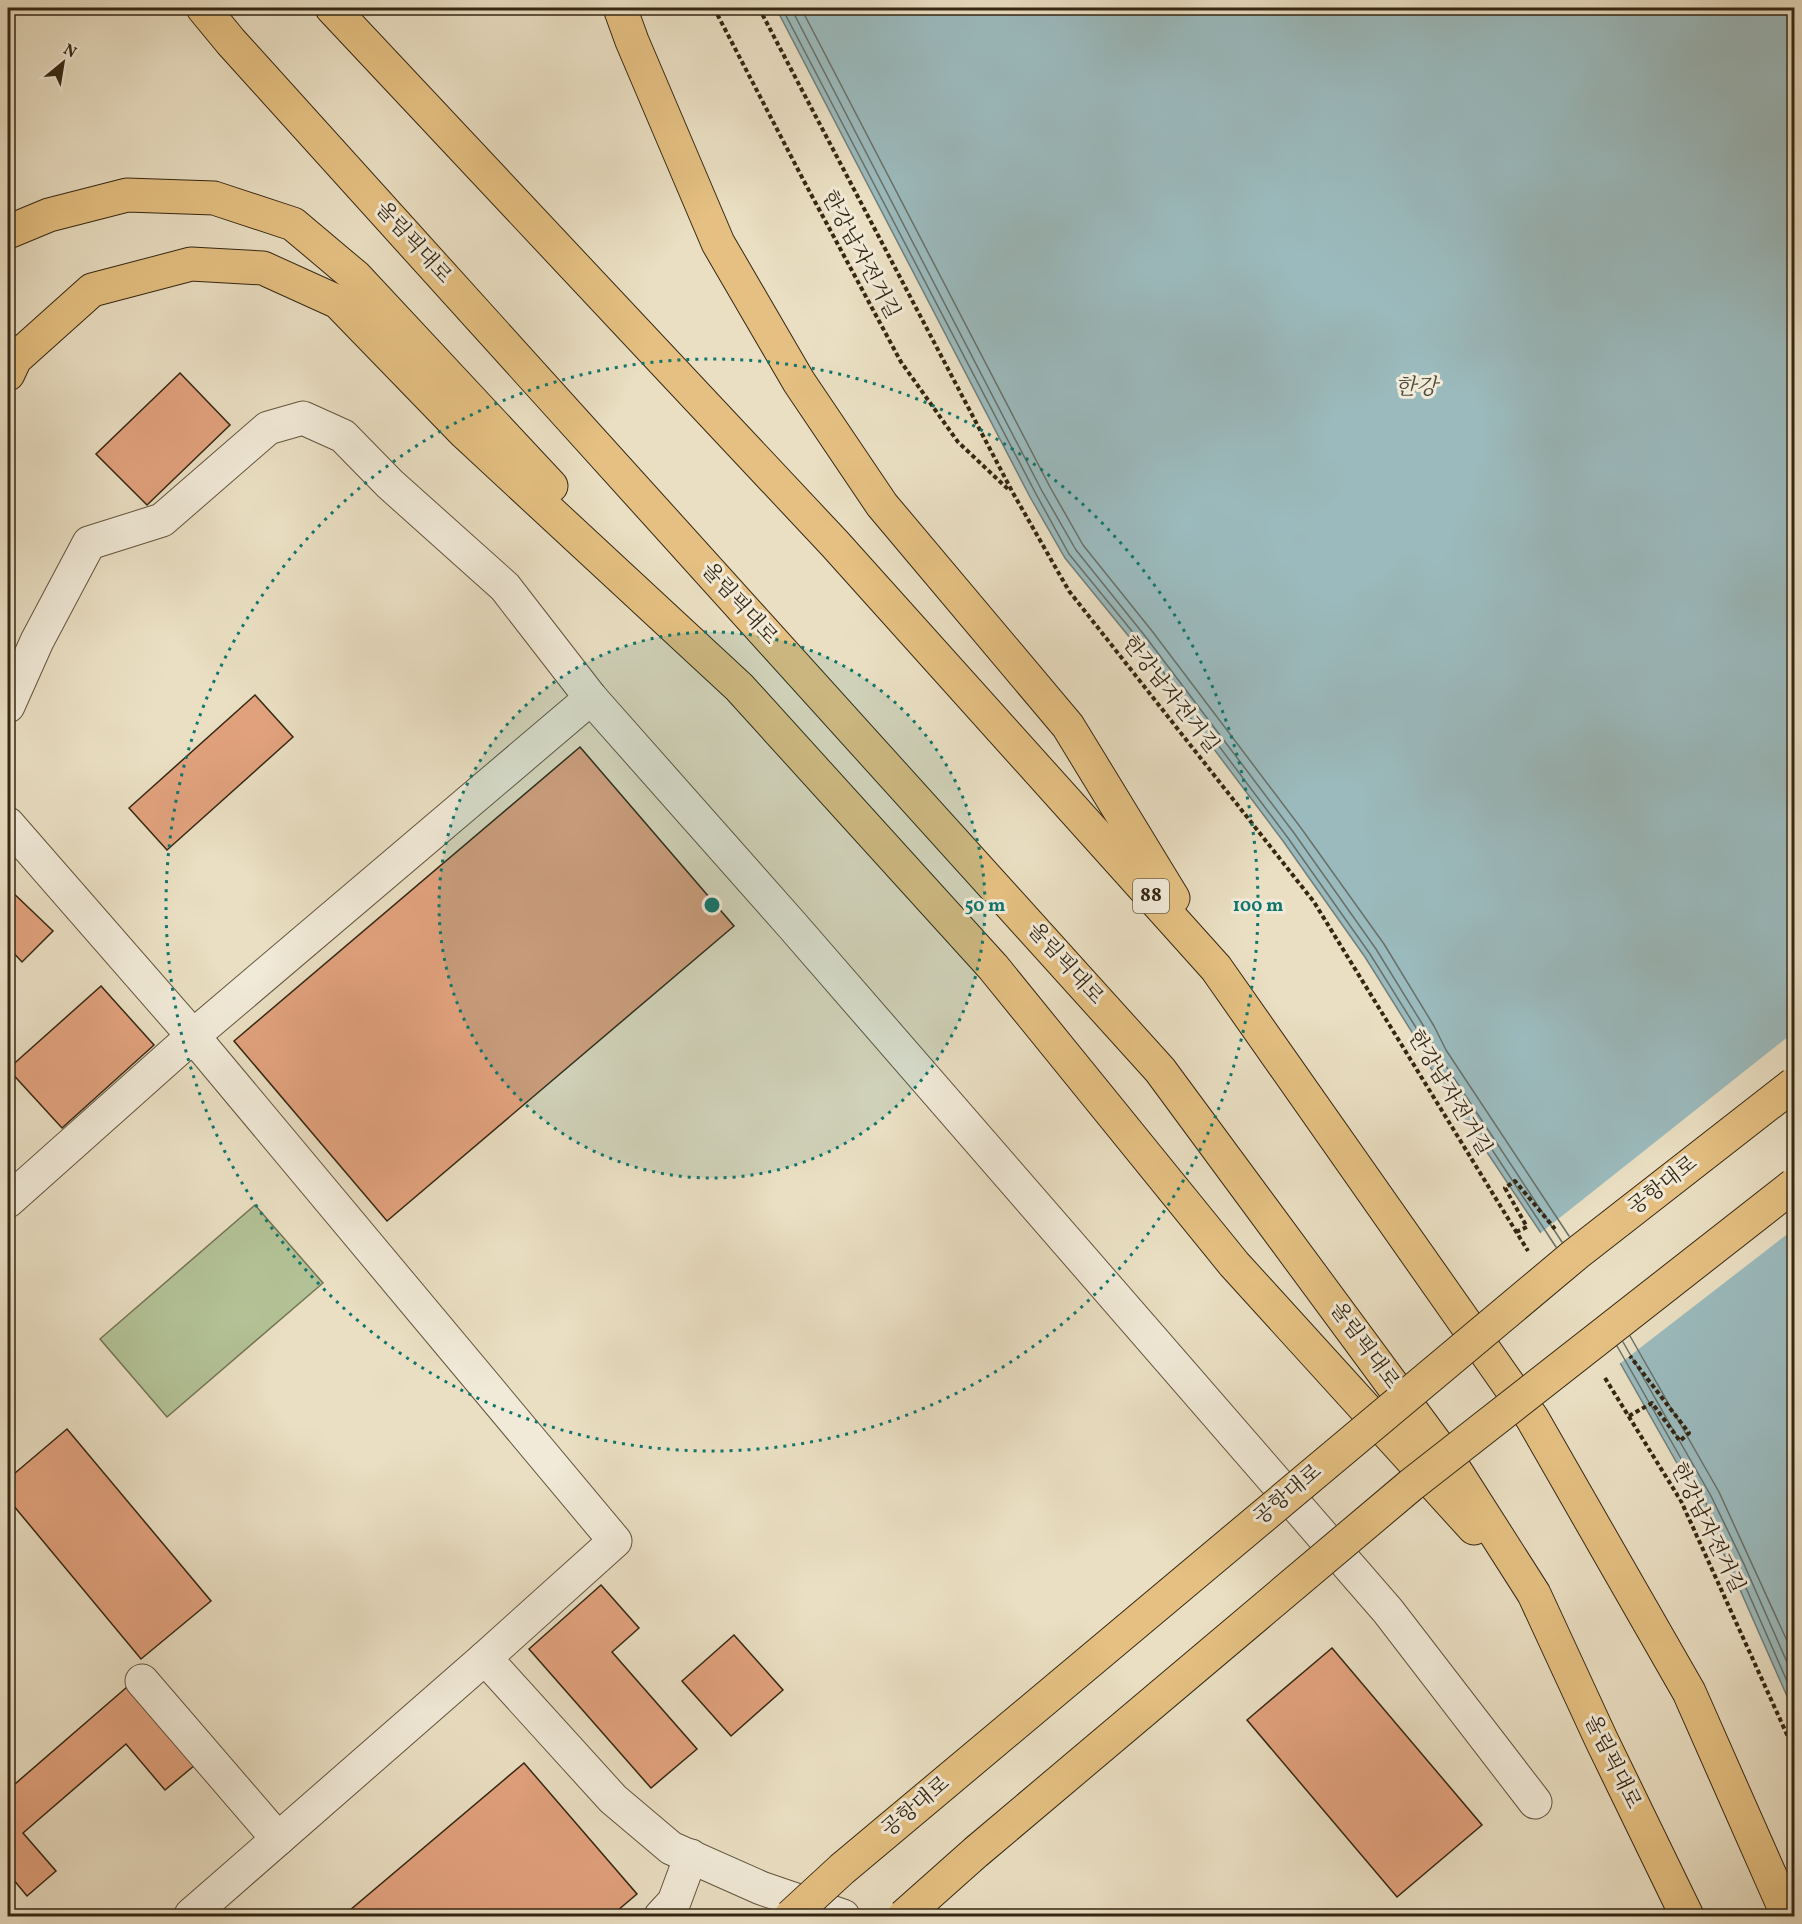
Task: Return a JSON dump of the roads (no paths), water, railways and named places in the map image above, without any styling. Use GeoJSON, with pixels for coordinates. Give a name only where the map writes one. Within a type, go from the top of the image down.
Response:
{"type":"FeatureCollection","features":[{"type":"Feature","properties":{"kind":"main road","name":"올림픽대로"},"geometry":{"type":"LineString","coordinates":[[203,8],[238,51],[1160,1070],[1453,1467],[1534,1594],[1601,1739],[1688,1917]]}},
{"type":"Feature","properties":{"kind":"main road","name":"88"},"geometry":{"type":"LineString","coordinates":[[332,8],[835,544],[1216,968],[1532,1418],[1689,1692],[1788,1917]]}},
{"type":"Feature","properties":{"kind":"main road"},"geometry":{"type":"LineString","coordinates":[[620,8],[718,243],[799,382],[882,506],[1068,726],[1216,968]]}},
{"type":"Feature","properties":{"kind":"main road"},"geometry":{"type":"LineString","coordinates":[[8,232],[49,215],[126,195],[214,198],[293,224],[356,277],[739,687],[993,967],[1234,1264],[1534,1594]]}},
{"type":"Feature","properties":{"kind":"main road"},"geometry":{"type":"LineString","coordinates":[[8,374],[15,359],[92,290],[191,264],[262,268],[338,302],[465,433],[739,687]]}},
{"type":"Feature","properties":{"kind":"main road","name":"공항대로"},"geometry":{"type":"LineString","coordinates":[[791,1917],[860,1854],[1576,1254],[1794,1084]]}},
{"type":"Feature","properties":{"kind":"main road"},"geometry":{"type":"LineString","coordinates":[[904,1917],[975,1852],[1411,1485],[1794,1185]]}},
{"type":"Feature","properties":{"kind":"lane"},"geometry":{"type":"LineString","coordinates":[[8,706],[37,641],[89,543],[162,520],[268,428],[303,418],[343,436],[390,484],[505,587],[591,698],[792,925],[1388,1611],[1535,1802]]}},
{"type":"Feature","properties":{"kind":"lane"},"geometry":{"type":"LineString","coordinates":[[8,1201],[193,1036],[591,698]]}},
{"type":"Feature","properties":{"kind":"lane"},"geometry":{"type":"LineString","coordinates":[[8,824],[193,1036],[615,1541],[191,1916]]}},
{"type":"Feature","properties":{"kind":"lane"},"geometry":{"type":"LineString","coordinates":[[485,1658],[613,1799],[670,1848],[761,1888],[843,1917]]}},
{"type":"Feature","properties":{"kind":"lane"},"geometry":{"type":"LineString","coordinates":[[142,1682],[278,1839]]}},
{"type":"Feature","properties":{"kind":"lane"},"geometry":{"type":"LineString","coordinates":[[661,1917],[674,1902],[691,1856]]}},
{"type":"Feature","properties":{"kind":"water","name":"한강"},"geometry":{"type":"Polygon","coordinates":[[[776,8],[1794,8],[1794,1712],[1699,1502],[1577,1287],[1426,1061],[1415,1037],[1365,957],[1283,841],[1135,644],[1065,558],[1030,497],[776,8]]]}}]}
